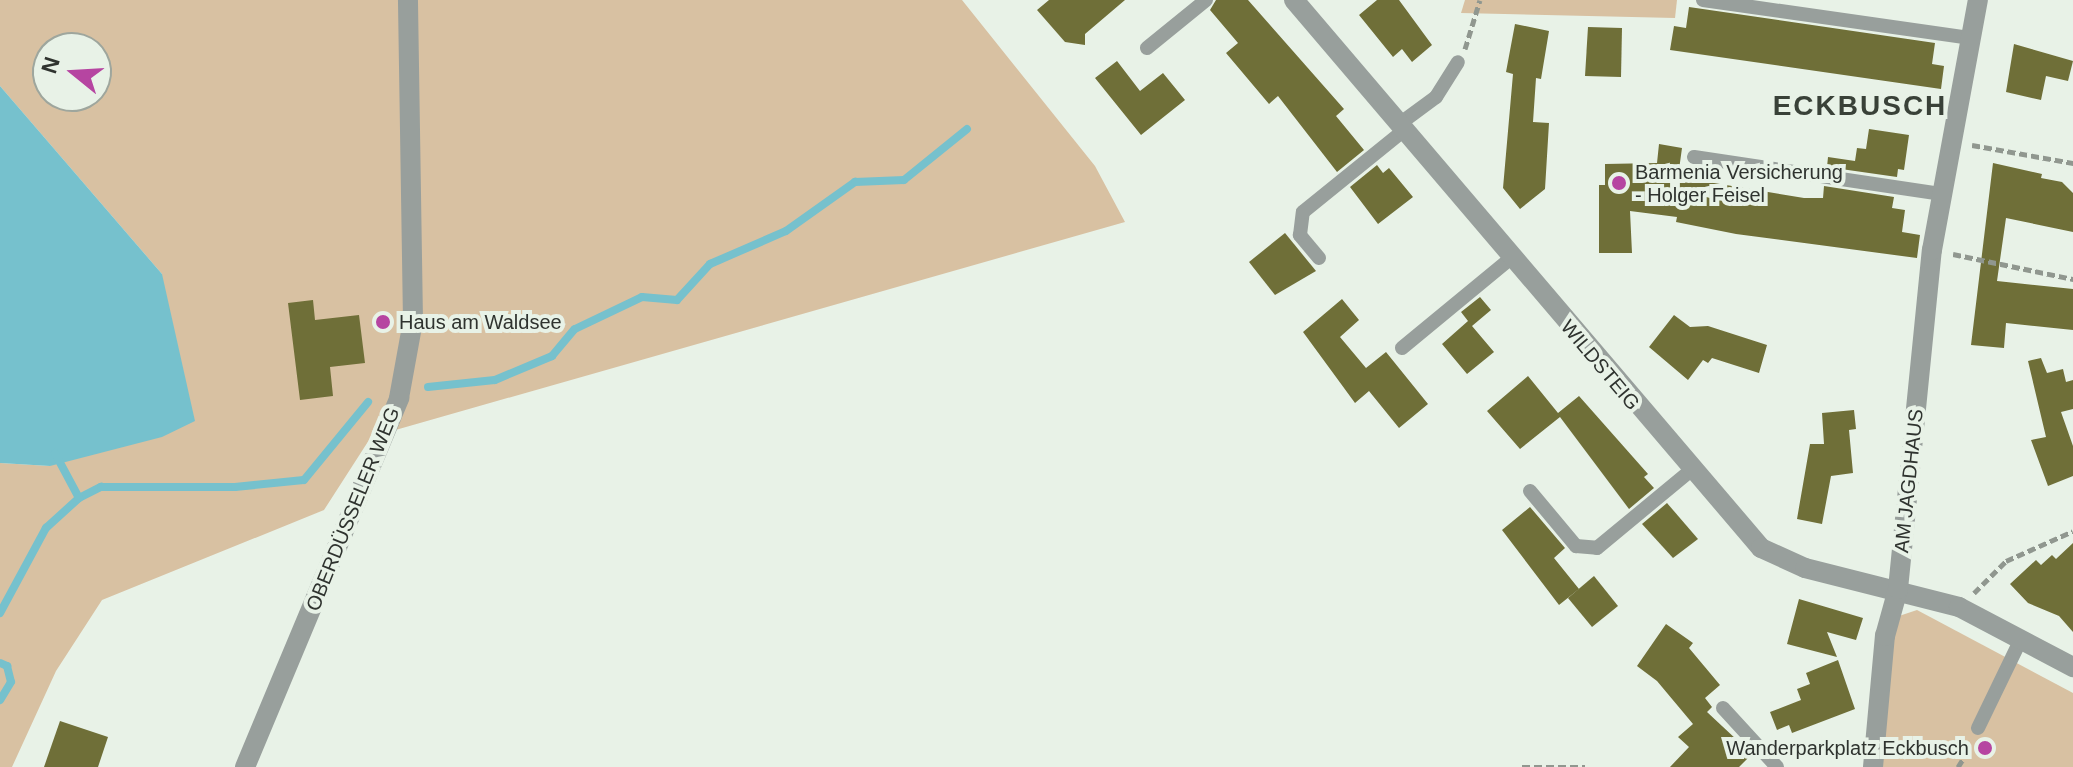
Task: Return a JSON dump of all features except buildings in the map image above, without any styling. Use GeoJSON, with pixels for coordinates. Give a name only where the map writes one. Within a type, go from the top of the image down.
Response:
{"type":"FeatureCollection","features":[{"type":"Feature","properties":{"kind":"street","name":"OBERDÜSSELER WEG"},"geometry":{"type":"LineString","coordinates":[[245,767],[399,398],[413,321],[408,0]]}},
{"type":"Feature","properties":{"kind":"street","name":"WILDSTEIG"},"geometry":{"type":"LineString","coordinates":[[1294,0],[1690,471],[1761,548],[1805,568],[1898,589],[1959,607],[2073,667]]}},
{"type":"Feature","properties":{"kind":"street","name":"AM JAGDHAUS"},"geometry":{"type":"LineString","coordinates":[[1873,767],[1885,636],[1898,589],[1932,250],[1978,0]]}},
{"type":"Feature","properties":{"kind":"lane"},"geometry":{"type":"LineString","coordinates":[[1147,48],[1206,0]]}},
{"type":"Feature","properties":{"kind":"lane"},"geometry":{"type":"LineString","coordinates":[[1703,0],[1969,38]]}},
{"type":"Feature","properties":{"kind":"lane"},"geometry":{"type":"LineString","coordinates":[[1319,258],[1300,235],[1303,212],[1436,97],[1458,62]]}},
{"type":"Feature","properties":{"kind":"lane"},"geometry":{"type":"LineString","coordinates":[[1694,157],[1942,194]]}},
{"type":"Feature","properties":{"kind":"lane"},"geometry":{"type":"LineString","coordinates":[[1402,348],[1510,259]]}},
{"type":"Feature","properties":{"kind":"lane"},"geometry":{"type":"LineString","coordinates":[[1530,491],[1576,546],[1597,548],[1690,471]]}},
{"type":"Feature","properties":{"kind":"lane"},"geometry":{"type":"LineString","coordinates":[[1978,728],[2021,639]]}},
{"type":"Feature","properties":{"kind":"lane"},"geometry":{"type":"LineString","coordinates":[[1723,708],[1777,767]]}},
{"type":"Feature","properties":{"kind":"path"},"geometry":{"type":"LineString","coordinates":[[1458,62],[1480,0]]}},
{"type":"Feature","properties":{"kind":"path"},"geometry":{"type":"LineString","coordinates":[[1951,141],[2073,163]]}},
{"type":"Feature","properties":{"kind":"path"},"geometry":{"type":"LineString","coordinates":[[1932,250],[2073,279]]}},
{"type":"Feature","properties":{"kind":"path"},"geometry":{"type":"LineString","coordinates":[[1959,607],[2006,561],[2073,531]]}},
{"type":"Feature","properties":{"kind":"path"},"geometry":{"type":"LineString","coordinates":[[1958,767],[1965,756]]}},
{"type":"Feature","properties":{"kind":"path"},"geometry":{"type":"LineString","coordinates":[[1522,767],[1585,767]]}},
{"type":"Feature","properties":{"kind":"shaded area"},"geometry":{"type":"Polygon","coordinates":[[[0,0],[962,0],[1095,166],[1125,222],[371,437],[324,510],[102,600],[56,671],[12,767],[0,767],[0,463],[50,466],[162,274],[0,86],[0,0]]]}},
{"type":"Feature","properties":{"kind":"shaded area"},"geometry":{"type":"Polygon","coordinates":[[[1465,0],[1677,0],[1675,18],[1461,13],[1465,0]]]}},
{"type":"Feature","properties":{"kind":"shaded area"},"geometry":{"type":"Polygon","coordinates":[[[1917,610],[2073,693],[2073,767],[1879,767],[1889,651],[1899,616],[1917,610]]]}},
{"type":"Feature","properties":{"kind":"water"},"geometry":{"type":"Polygon","coordinates":[[[0,86],[162,274],[195,421],[162,437],[50,466],[0,463],[0,86]]]}},
{"type":"Feature","properties":{"kind":"waterway"},"geometry":{"type":"LineString","coordinates":[[428,387],[495,380],[552,356],[575,329],[642,297],[677,300],[710,264],[786,231],[855,182],[904,180],[967,129]]}},
{"type":"Feature","properties":{"kind":"waterway"},"geometry":{"type":"LineString","coordinates":[[79,498],[101,487],[235,487],[304,480],[368,402]]}},
{"type":"Feature","properties":{"kind":"waterway"},"geometry":{"type":"LineString","coordinates":[[0,613],[46,528],[79,498],[55,453]]}},
{"type":"Feature","properties":{"kind":"waterway"},"geometry":{"type":"LineString","coordinates":[[0,663],[7,666],[11,682],[0,700]]}},
{"type":"Feature","properties":{"kind":"place","name":"Barmenia Versicherung - Holger Feisel"},"geometry":{"type":"Point","coordinates":[1619,183]}},
{"type":"Feature","properties":{"kind":"place","name":"Haus am Waldsee"},"geometry":{"type":"Point","coordinates":[383,322]}},
{"type":"Feature","properties":{"kind":"place","name":"Wanderparkplatz Eckbusch"},"geometry":{"type":"Point","coordinates":[1985,748]}},
{"type":"Feature","properties":{"kind":"district","name":"ECKBUSCH"},"geometry":{"type":"Point","coordinates":[1860,106]}}]}
